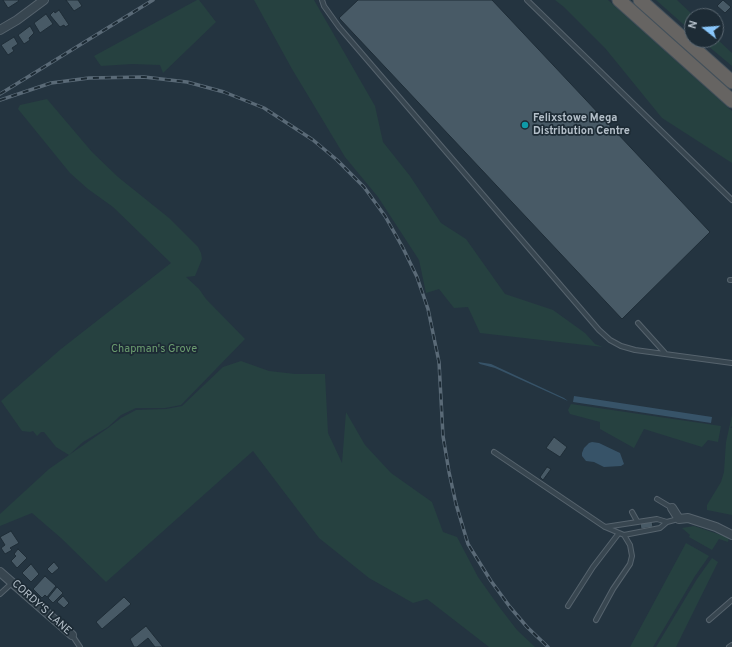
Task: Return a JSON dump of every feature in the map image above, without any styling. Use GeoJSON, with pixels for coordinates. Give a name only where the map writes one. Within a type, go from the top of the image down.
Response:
{"type":"FeatureCollection","features":[{"type":"Feature","properties":{"kind":"highway"},"geometry":{"type":"LineString","coordinates":[[619,0],[732,101]]}},
{"type":"Feature","properties":{"kind":"highway"},"geometry":{"type":"LineString","coordinates":[[640,0],[732,82]]}},
{"type":"Feature","properties":{"kind":"street"},"geometry":{"type":"LineString","coordinates":[[0,30],[17,20],[44,0]]}},
{"type":"Feature","properties":{"kind":"street"},"geometry":{"type":"LineString","coordinates":[[672,508],[679,519],[688,518],[732,535]]}},
{"type":"Feature","properties":{"kind":"street","name":"CORDY'S LANE"},"geometry":{"type":"LineString","coordinates":[[0,572],[72,635]]}},
{"type":"Feature","properties":{"kind":"lane"},"geometry":{"type":"LineString","coordinates":[[322,0],[324,6],[339,27],[599,330],[610,340],[621,346],[635,350],[732,363]]}},
{"type":"Feature","properties":{"kind":"lane"},"geometry":{"type":"LineString","coordinates":[[527,0],[732,200]]}},
{"type":"Feature","properties":{"kind":"lane"},"geometry":{"type":"LineString","coordinates":[[638,323],[665,354]]}},
{"type":"Feature","properties":{"kind":"lane"},"geometry":{"type":"LineString","coordinates":[[494,452],[605,527],[624,536],[630,545],[632,556],[630,564],[613,589],[596,620]]}},
{"type":"Feature","properties":{"kind":"lane"},"geometry":{"type":"LineString","coordinates":[[657,499],[672,508]]}},
{"type":"Feature","properties":{"kind":"lane"},"geometry":{"type":"LineString","coordinates":[[632,512],[637,521]]}},
{"type":"Feature","properties":{"kind":"lane"},"geometry":{"type":"LineString","coordinates":[[605,527],[657,519],[667,522]]}},
{"type":"Feature","properties":{"kind":"lane"},"geometry":{"type":"LineString","coordinates":[[624,536],[660,528],[667,522],[679,519]]}},
{"type":"Feature","properties":{"kind":"lane"},"geometry":{"type":"LineString","coordinates":[[568,606],[592,567],[619,533]]}},
{"type":"Feature","properties":{"kind":"lane"},"geometry":{"type":"LineString","coordinates":[[0,594],[12,583]]}},
{"type":"Feature","properties":{"kind":"lane"},"geometry":{"type":"LineString","coordinates":[[709,620],[732,600]]}},
{"type":"Feature","properties":{"kind":"lane","name":"CORDY'S LANE"},"geometry":{"type":"LineString","coordinates":[[72,635],[80,647]]}},
{"type":"Feature","properties":{"kind":"lane"},"geometry":{"type":"LineString","coordinates":[[729,647],[732,644]]}},
{"type":"Feature","properties":{"kind":"green space"},"geometry":{"type":"Polygon","coordinates":[[[199,0],[216,22],[163,73],[160,65],[132,64],[101,66],[94,56],[199,0]]]}},
{"type":"Feature","properties":{"kind":"green space"},"geometry":{"type":"Polygon","coordinates":[[[254,0],[314,0],[375,106],[383,142],[410,176],[441,223],[466,239],[505,294],[553,310],[585,333],[595,344],[603,347],[480,333],[468,307],[454,308],[439,289],[426,293],[419,260],[378,197],[345,157],[292,69],[254,0]]]}},
{"type":"Feature","properties":{"kind":"green space"},"geometry":{"type":"Polygon","coordinates":[[[555,0],[608,0],[732,111],[732,163],[662,118],[605,48],[555,0]]]}},
{"type":"Feature","properties":{"kind":"green space"},"geometry":{"type":"Polygon","coordinates":[[[656,0],[677,0],[686,8],[684,8],[684,25],[656,0]]]}},
{"type":"Feature","properties":{"kind":"green space"},"geometry":{"type":"Polygon","coordinates":[[[724,46],[732,53],[732,66],[711,48],[724,48],[724,46]]]}},
{"type":"Feature","properties":{"kind":"green space","name":"Chapman's Grove"},"geometry":{"type":"Polygon","coordinates":[[[47,99],[92,152],[118,177],[169,218],[198,247],[202,259],[195,276],[186,277],[245,339],[181,405],[165,408],[136,408],[121,415],[108,427],[83,442],[69,455],[56,447],[44,432],[41,432],[37,436],[33,431],[22,431],[1,401],[61,349],[171,263],[113,207],[88,189],[70,173],[18,109],[20,105],[47,99]]]}},
{"type":"Feature","properties":{"kind":"green space"},"geometry":{"type":"Polygon","coordinates":[[[241,361],[269,371],[295,374],[325,374],[328,433],[342,463],[346,412],[365,445],[391,473],[432,502],[443,532],[457,537],[478,577],[517,630],[535,647],[489,647],[427,599],[413,603],[369,578],[319,538],[253,451],[106,582],[61,538],[32,513],[0,526],[0,514],[49,469],[121,418],[136,410],[166,409],[182,406],[223,367],[241,361]]]}},
{"type":"Feature","properties":{"kind":"green space"},"geometry":{"type":"Polygon","coordinates":[[[571,404],[721,426],[718,442],[708,440],[702,447],[644,429],[634,448],[600,429],[600,422],[570,414],[568,410],[571,404]]]}},
{"type":"Feature","properties":{"kind":"green space"},"geometry":{"type":"Polygon","coordinates":[[[732,415],[732,426],[730,428],[732,428],[732,515],[707,510],[707,505],[721,482],[724,472],[726,442],[732,415]]]}},
{"type":"Feature","properties":{"kind":"green space"},"geometry":{"type":"Polygon","coordinates":[[[694,526],[729,538],[728,542],[719,539],[712,550],[689,537],[690,535],[682,528],[694,526]]]}},
{"type":"Feature","properties":{"kind":"green space"},"geometry":{"type":"Polygon","coordinates":[[[686,543],[709,556],[695,576],[653,647],[630,647],[686,543]]]}},
{"type":"Feature","properties":{"kind":"green space"},"geometry":{"type":"Polygon","coordinates":[[[712,558],[718,562],[676,647],[656,647],[697,579],[712,558]]]}},
{"type":"Feature","properties":{"kind":"water"},"geometry":{"type":"Polygon","coordinates":[[[478,362],[491,364],[568,401],[495,368],[480,364],[478,362]]]}},
{"type":"Feature","properties":{"kind":"water"},"geometry":{"type":"Polygon","coordinates":[[[574,396],[712,417],[711,423],[573,402],[574,396]]]}},
{"type":"Feature","properties":{"kind":"water"},"geometry":{"type":"Polygon","coordinates":[[[592,442],[599,443],[620,453],[624,464],[621,466],[604,467],[594,462],[586,461],[582,456],[582,453],[584,448],[592,442]]]}},
{"type":"Feature","properties":{"kind":"building"},"geometry":{"type":"Polygon","coordinates":[[[3,0],[18,0],[19,1],[8,8],[3,0]]]}},
{"type":"Feature","properties":{"kind":"building"},"geometry":{"type":"Polygon","coordinates":[[[66,0],[78,0],[82,6],[74,11],[66,0]]]}},
{"type":"Feature","properties":{"kind":"building","name":"Felixstowe Mega Distribution Centre"},"geometry":{"type":"Polygon","coordinates":[[[358,0],[492,0],[710,232],[622,319],[339,18],[358,0]]]}},
{"type":"Feature","properties":{"kind":"building"},"geometry":{"type":"Polygon","coordinates":[[[723,0],[731,7],[725,13],[724,8],[719,8],[717,6],[723,0]]]}},
{"type":"Feature","properties":{"kind":"building"},"geometry":{"type":"Polygon","coordinates":[[[59,10],[69,25],[65,27],[64,25],[60,27],[50,15],[54,11],[55,13],[59,10]]]}},
{"type":"Feature","properties":{"kind":"building"},"geometry":{"type":"Polygon","coordinates":[[[46,14],[53,24],[40,33],[34,23],[46,14]]]}},
{"type":"Feature","properties":{"kind":"building"},"geometry":{"type":"Polygon","coordinates":[[[30,26],[34,33],[29,38],[30,40],[24,44],[18,35],[30,26]]]}},
{"type":"Feature","properties":{"kind":"building"},"geometry":{"type":"Polygon","coordinates":[[[14,37],[18,44],[12,48],[14,51],[8,55],[1,45],[14,37]]]}},
{"type":"Feature","properties":{"kind":"building"},"geometry":{"type":"Polygon","coordinates":[[[554,437],[567,447],[560,457],[546,448],[554,437]]]}},
{"type":"Feature","properties":{"kind":"building"},"geometry":{"type":"Polygon","coordinates":[[[547,467],[551,469],[543,480],[540,477],[547,467]]]}},
{"type":"Feature","properties":{"kind":"building"},"geometry":{"type":"Polygon","coordinates":[[[652,521],[653,527],[641,529],[640,523],[652,521]]]}},
{"type":"Feature","properties":{"kind":"building"},"geometry":{"type":"Polygon","coordinates":[[[11,531],[19,543],[10,548],[12,550],[5,554],[1,548],[5,545],[0,537],[11,531]]]}},
{"type":"Feature","properties":{"kind":"building"},"geometry":{"type":"Polygon","coordinates":[[[18,549],[27,558],[17,568],[11,561],[16,556],[14,554],[18,549]]]}},
{"type":"Feature","properties":{"kind":"building"},"geometry":{"type":"Polygon","coordinates":[[[54,562],[59,568],[52,574],[47,569],[54,562]]]}},
{"type":"Feature","properties":{"kind":"building"},"geometry":{"type":"Polygon","coordinates":[[[31,564],[39,574],[31,582],[22,573],[31,564]]]}},
{"type":"Feature","properties":{"kind":"building"},"geometry":{"type":"Polygon","coordinates":[[[45,576],[56,586],[47,597],[45,595],[42,598],[33,589],[45,576]]]}},
{"type":"Feature","properties":{"kind":"building"},"geometry":{"type":"Polygon","coordinates":[[[57,587],[63,593],[53,603],[48,598],[57,587]]]}},
{"type":"Feature","properties":{"kind":"building"},"geometry":{"type":"Polygon","coordinates":[[[63,596],[69,603],[64,608],[57,602],[63,596]]]}},
{"type":"Feature","properties":{"kind":"building"},"geometry":{"type":"Polygon","coordinates":[[[124,597],[131,604],[102,629],[96,622],[124,597]]]}},
{"type":"Feature","properties":{"kind":"building"},"geometry":{"type":"Polygon","coordinates":[[[146,626],[163,647],[155,647],[148,638],[137,647],[134,647],[130,639],[146,626]]]}},
{"type":"Feature","properties":{"kind":"railway"},"geometry":{"type":"LineString","coordinates":[[0,94],[153,0]]}},
{"type":"Feature","properties":{"kind":"railway"},"geometry":{"type":"LineString","coordinates":[[0,100],[51,83],[89,78],[144,77],[187,82],[224,92],[264,108],[313,140],[337,160],[364,187],[385,216],[417,277],[428,309],[439,362],[443,436],[449,472],[456,504],[468,544],[491,581],[510,607],[527,627],[548,647]]}},
{"type":"Feature","properties":{"kind":"place","name":"Felixstowe Mega Distribution Centre"},"geometry":{"type":"Point","coordinates":[525,125]}}]}
